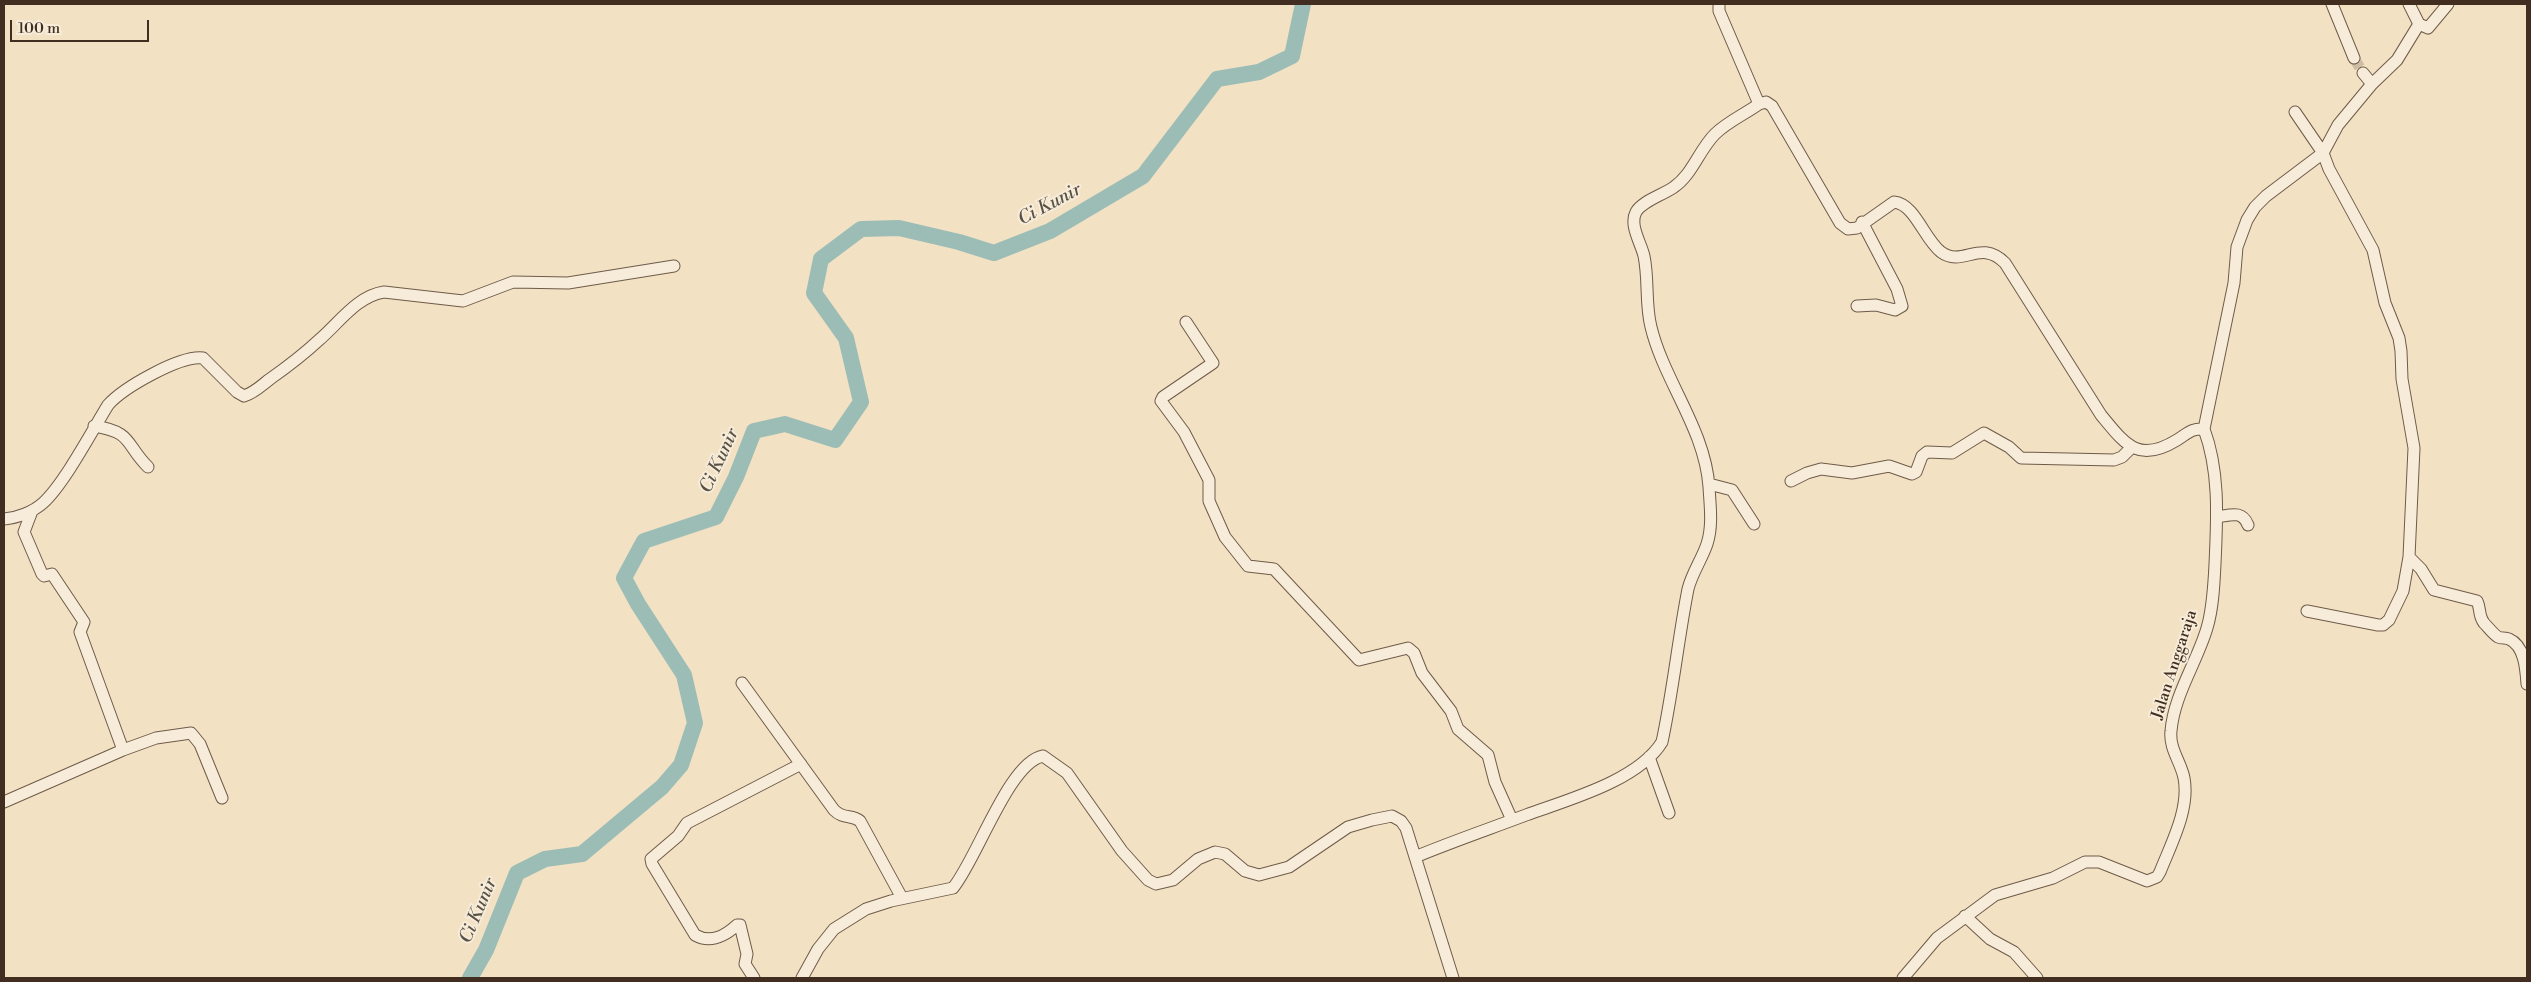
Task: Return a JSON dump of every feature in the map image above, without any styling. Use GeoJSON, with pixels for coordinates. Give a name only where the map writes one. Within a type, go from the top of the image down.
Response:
{"type":"FeatureCollection","features":[{"type":"Feature","properties":{"kind":"street"},"geometry":{"type":"LineString","coordinates":[[1719,4],[1719,11],[1759,104]]}},
{"type":"Feature","properties":{"kind":"street"},"geometry":{"type":"LineString","coordinates":[[2332,4],[2354,58]]}},
{"type":"Feature","properties":{"kind":"street"},"geometry":{"type":"LineString","coordinates":[[2409,4],[2419,24],[2428,28],[2448,4]]}},
{"type":"Feature","properties":{"kind":"street"},"geometry":{"type":"LineString","coordinates":[[1415,857],[1593,792],[1633,769],[1649,757],[1662,742],[1689,584],[1708,541],[1711,515],[1709,484],[1687,411],[1651,328],[1647,303],[1648,285],[1644,254],[1634,222],[1640,207],[1675,187],[1686,176],[1704,146],[1716,133],[1759,104],[1766,102],[1772,106],[1840,223],[1848,229],[1853,230],[1862,222],[1894,202],[1901,203],[1911,212],[1927,237],[1948,256],[1986,252],[1997,255],[2005,263],[2101,415],[2120,438],[2132,448],[2151,452],[2178,440],[2194,428],[2204,429],[2234,283],[2237,247],[2242,232],[2255,207],[2323,153],[2338,125],[2372,84],[2397,60],[2419,24]]}},
{"type":"Feature","properties":{"kind":"street"},"geometry":{"type":"LineString","coordinates":[[2363,73],[2372,84]]}},
{"type":"Feature","properties":{"kind":"street"},"geometry":{"type":"LineString","coordinates":[[2295,112],[2323,153],[2329,169],[2373,250],[2385,303],[2399,338],[2405,396],[2414,448],[2409,557],[2403,592],[2387,623],[2378,625],[2307,611]]}},
{"type":"Feature","properties":{"kind":"street"},"geometry":{"type":"LineString","coordinates":[[1857,306],[1876,305],[1895,310],[1902,306],[1897,289],[1862,222]]}},
{"type":"Feature","properties":{"kind":"street"},"geometry":{"type":"LineString","coordinates":[[4,519],[32,511],[43,503],[57,486],[108,405],[117,395],[151,374],[194,359],[206,360],[237,392],[244,396],[309,349],[357,304],[373,294],[384,292],[463,301],[513,282],[568,283],[674,266]]}},
{"type":"Feature","properties":{"kind":"street"},"geometry":{"type":"LineString","coordinates":[[1186,322],[1213,364],[1163,397],[1161,401],[1184,432],[1209,480],[1210,503],[1227,540],[1248,566],[1274,569],[1359,660],[1408,648],[1413,651],[1422,673],[1451,711],[1458,729],[1488,755],[1495,782],[1512,820]]}},
{"type":"Feature","properties":{"kind":"street"},"geometry":{"type":"LineString","coordinates":[[94,426],[121,433],[129,440],[148,467]]}},
{"type":"Feature","properties":{"kind":"street","name":"Jalan Anggaraja"},"geometry":{"type":"LineString","coordinates":[[1903,978],[1937,938],[1964,916],[1995,895],[2053,878],[2085,862],[2099,862],[2147,881],[2157,877],[2160,872],[2175,834],[2185,792],[2184,776],[2173,753],[2170,732],[2174,710],[2208,627],[2214,581],[2217,517],[2213,464],[2204,429]]}},
{"type":"Feature","properties":{"kind":"street"},"geometry":{"type":"LineString","coordinates":[[1790,481],[1807,473],[1821,470],[1852,473],[1889,466],[1912,474],[1916,472],[1922,456],[1927,452],[1952,453],[1984,434],[2009,447],[2021,458],[2114,460],[2122,457],[2132,448]]}},
{"type":"Feature","properties":{"kind":"street"},"geometry":{"type":"LineString","coordinates":[[1709,484],[1732,490],[1754,524]]}},
{"type":"Feature","properties":{"kind":"street"},"geometry":{"type":"LineString","coordinates":[[32,511],[24,532],[42,574],[44,576],[52,574],[84,622],[80,632],[122,750]]}},
{"type":"Feature","properties":{"kind":"street"},"geometry":{"type":"LineString","coordinates":[[2217,517],[2239,514],[2244,516],[2248,525]]}},
{"type":"Feature","properties":{"kind":"street"},"geometry":{"type":"LineString","coordinates":[[2409,557],[2421,569],[2434,590],[2477,601],[2480,606],[2479,616],[2485,624],[2498,636],[2511,640],[2518,647],[2525,661],[2527,684]]}},
{"type":"Feature","properties":{"kind":"street"},"geometry":{"type":"LineString","coordinates":[[742,683],[838,814],[844,817],[854,817],[860,821],[902,898]]}},
{"type":"Feature","properties":{"kind":"street"},"geometry":{"type":"LineString","coordinates":[[4,802],[122,750],[156,738],[193,733],[200,744],[222,798]]}},
{"type":"Feature","properties":{"kind":"street"},"geometry":{"type":"LineString","coordinates":[[802,978],[818,949],[834,929],[866,909],[902,898],[953,888],[977,852],[997,807],[1022,770],[1035,757],[1043,756],[1067,773],[1122,851],[1148,880],[1156,884],[1173,880],[1198,859],[1215,852],[1225,854],[1245,871],[1259,875],[1289,867],[1348,828],[1388,816],[1396,817],[1406,828],[1453,978]]}},
{"type":"Feature","properties":{"kind":"street"},"geometry":{"type":"LineString","coordinates":[[1649,757],[1670,813]]}},
{"type":"Feature","properties":{"kind":"street"},"geometry":{"type":"LineString","coordinates":[[754,978],[745,964],[747,954],[740,925],[737,925],[723,936],[713,939],[695,935],[652,864],[651,859],[678,836],[687,823],[801,764]]}},
{"type":"Feature","properties":{"kind":"street"},"geometry":{"type":"LineString","coordinates":[[1964,916],[1990,939],[2014,952],[2037,978]]}},
{"type":"Feature","properties":{"kind":"waterway","name":"Ci Kunir"},"geometry":{"type":"LineString","coordinates":[[470,978],[486,950],[517,873],[545,859],[582,854],[662,787],[681,765],[695,723],[684,675],[638,604],[624,578],[644,541],[716,517],[736,477],[754,431],[785,424],[835,440],[861,402],[846,338],[814,293],[821,259],[861,229],[899,228],[959,242],[994,253],[1050,231],[1143,176],[1217,79],[1259,72],[1292,56],[1303,4]]}},
{"type":"Feature","properties":{"kind":"tunnel"},"geometry":{"type":"LineString","coordinates":[[2354,58],[2363,73]]}}]}
